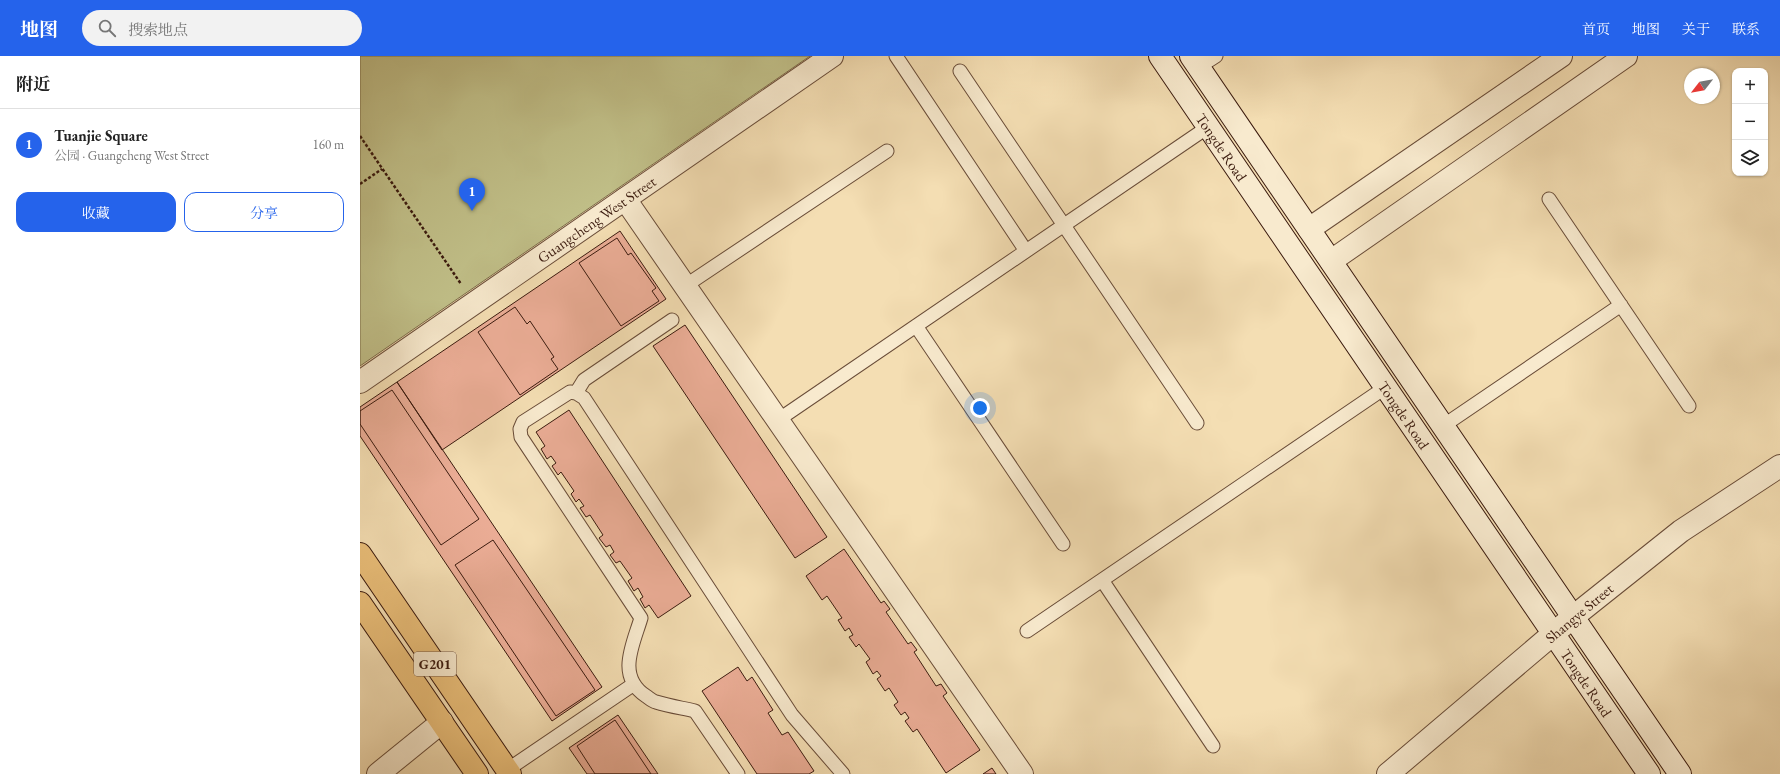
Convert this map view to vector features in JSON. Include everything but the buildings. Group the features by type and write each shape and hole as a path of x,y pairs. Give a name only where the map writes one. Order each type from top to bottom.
{"highway":[{"name":"G201","path":"360,554 509,772"},
{"name":"G201","path":"360,602 477,774"}],"street":[{"name":"Guangcheng West Street","path":"360,382 832,56"},
{"name":"Tongde Road","path":"1160,56 1649,774"},
{"path":"1309,229 1561,56"},
{"path":"1331,261 1626,56"},
{"name":"Tongde Road","path":"1202,60 1309,229 1680,774"},
{"path":"625,199 1022,774"},
{"name":"Shangye Street","path":"1388,774 1573,617 1681,531 1780,466"},
{"path":"378,774 442,722"}],"lane":[{"path":"896,56 1026,251"},
{"path":"960,71 1197,423"},
{"path":"778,420 1208,127"},
{"path":"685,286 887,150"},
{"path":"1549,200 1689,406"},
{"path":"1443,426 1621,305"},
{"path":"576,393 584,380 672,320"},
{"path":"916,326 1063,544"},
{"path":"1027,631 1386,387"},
{"path":"738,774 695,711 655,702 637,690 628,668 629,657 641,618 520,433 523,422 570,392 576,393 584,398 792,715 843,774"},
{"path":"1102,580 1213,746"},
{"path":"509,772 634,684"}],"path":[{"path":"360,136 474,303"},
{"path":"360,184 382,169"}],"shaded area":[{"path":"360,56 810,56 360,366"}],"place":[{"name":"Tuanjie Square","path":"472,211"}]}
